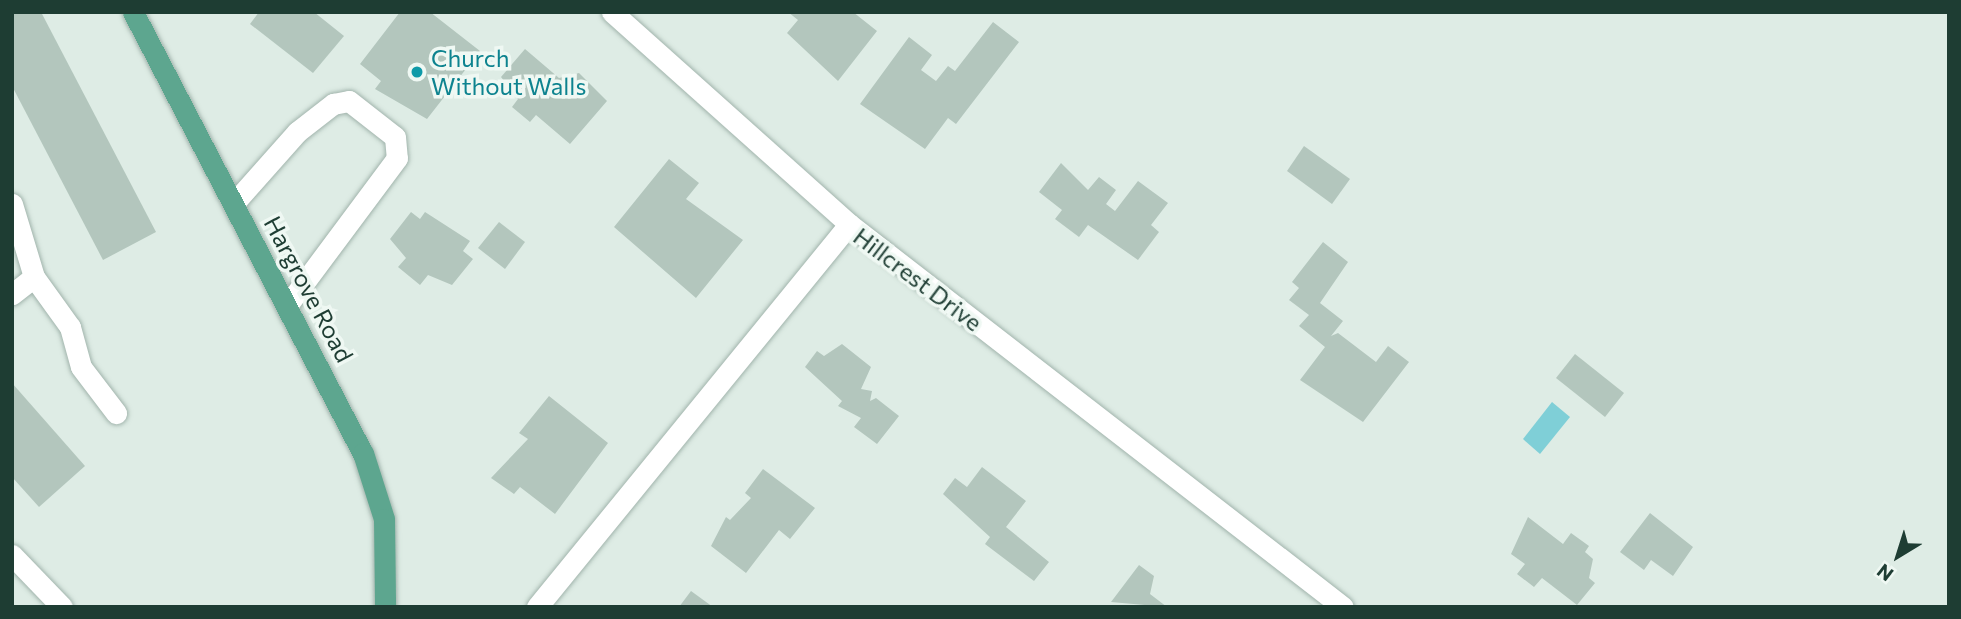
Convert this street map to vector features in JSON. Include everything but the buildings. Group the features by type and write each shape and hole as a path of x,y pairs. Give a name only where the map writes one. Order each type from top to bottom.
{"main road":[{"name":"Hargrove Road","path":"133,12 288,304 368,466 384,519 385,607"}],"street":[{"path":"612,12 849,224"},
{"path":"234,203 297,132 332,104 349,101 396,137 397,158 288,304"},
{"path":"12,204 34,277 70,327 81,367 116,413"},
{"name":"Hillcrest Drive","path":"537,607 849,224 1343,607"},
{"path":"12,294 34,277"},
{"path":"12,555 62,607"}],"water":[{"path":"1552,402 1570,417 1540,454 1523,439"}],"place":[{"name":"Church Without Walls","path":"417,72"}]}
